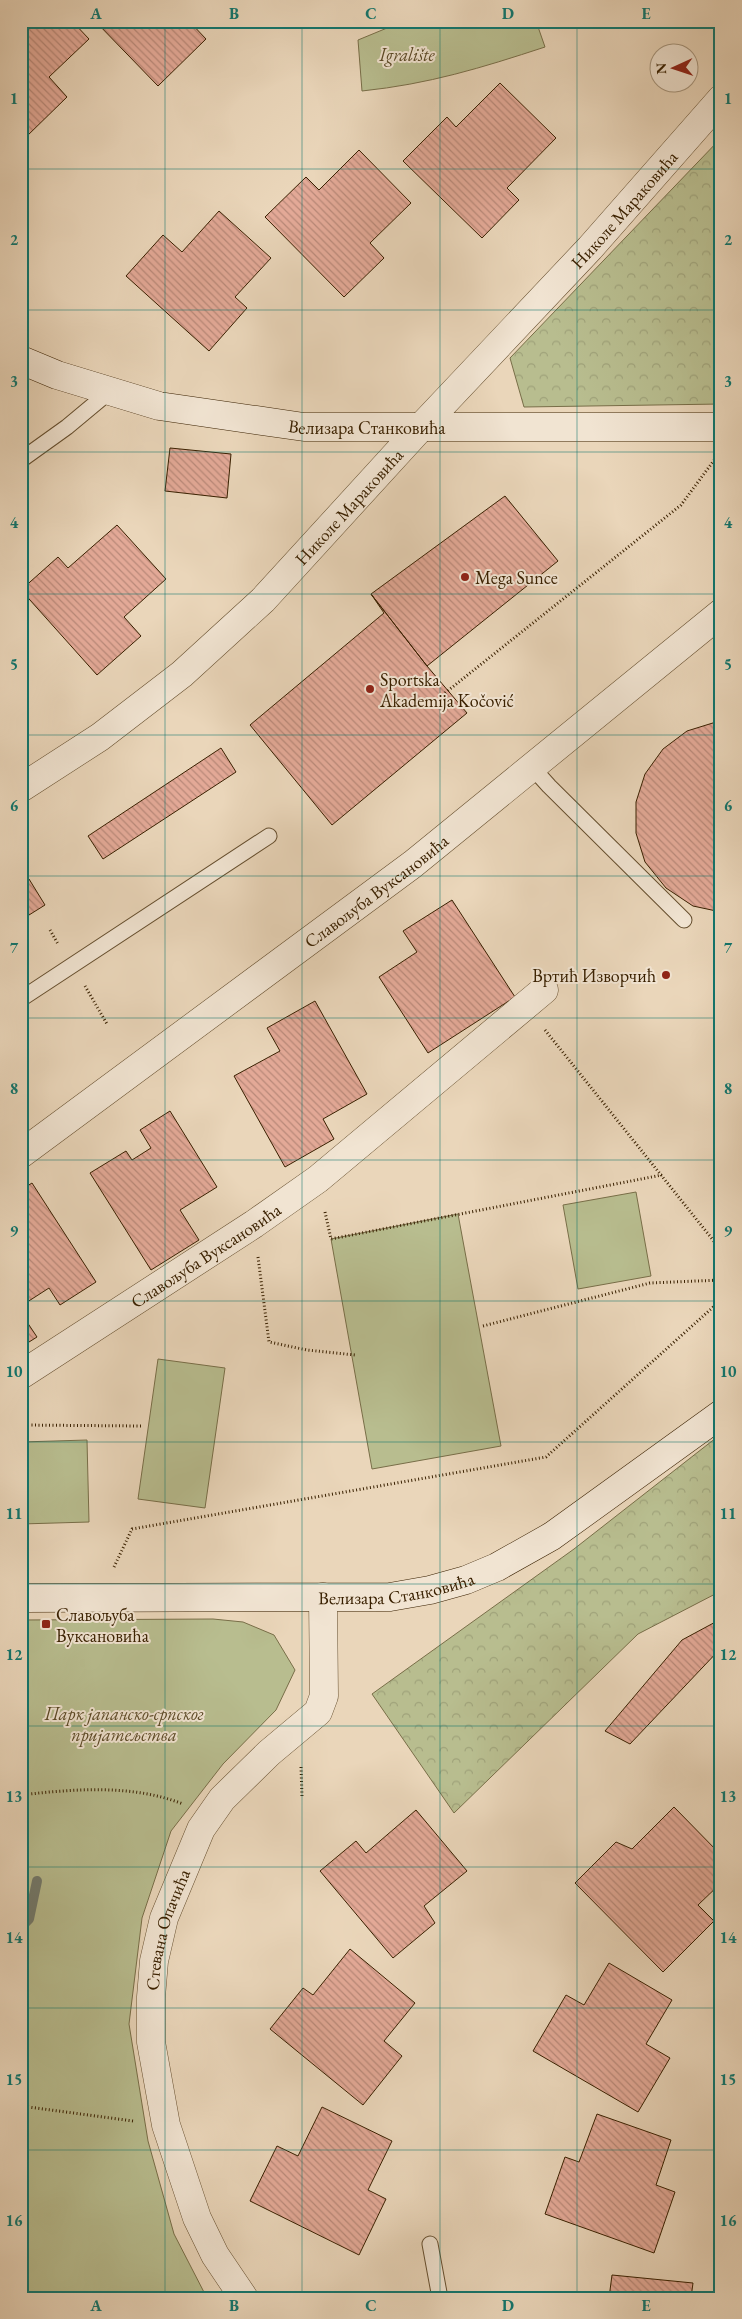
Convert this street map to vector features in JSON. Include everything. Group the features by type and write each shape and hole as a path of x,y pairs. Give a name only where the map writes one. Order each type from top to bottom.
{"street":[{"name":"Николе Мараковића","path":"21,788 100,737 182,674 263,600 422,426 590,248 721,99"},
{"name":"Велизара Станковића","path":"21,360 109,392 159,406 304,427 721,427"},
{"name":"Славољуба Вуксановића","path":"21,1154 413,864 721,613"},
{"name":"Славољуба Вуксановића","path":"21,1375 254,1224 318,1179 535,998"},
{"name":"Велизара Станковића","path":"21,1598 390,1597 430,1590 466,1580 496,1567 552,1536 721,1414"},
{"name":"Стевана Опачића","path":"244,2298 215,2255 197,2218 166,2125 151,2042 151,1997 154,1961 164,1918 201,1829 222,1799 268,1753 318,1712 324,1696 323,1597"}],"lane":[{"path":"21,460 67,428 109,392"},
{"path":"531,766 684,920"},
{"path":"21,999 269,836"},
{"path":"430,2244 440,2298"}],"path":[{"path":"445,693 681,505 721,451"},
{"path":"84,983 107,1024"},
{"path":"535,998 662,1175 721,1250"},
{"path":"318,1179 331,1239 662,1175"},
{"path":"254,1224 269,1342 307,1350 355,1354"},
{"path":"483,1326 650,1283 721,1280"},
{"path":"100,1597 132,1529 546,1457 721,1300"},
{"path":"21,1425 142,1426"},
{"path":"21,1795 80,1789 141,1794 174,1800 212,1814"},
{"path":"21,2106 166,2125"}],"green space":[{"name":"Igralište","path":"404,21 536,21 545,47 499,62 432,80 362,91 358,40"},
{"path":"721,138 721,404 524,407 510,358"},
{"path":"636,1192 651,1276 578,1289 563,1205"},
{"path":"458,1214 501,1446 372,1469 331,1239"},
{"path":"158,1359 225,1368 205,1508 138,1499"},
{"path":"721,1434 721,1591 638,1634 454,1813 372,1694 574,1549"},
{"path":"87,1440 89,1522 21,1524 21,1442"},
{"name":"Парк јапанско-српског пријатељства","path":"213,1619 243,1622 274,1635 295,1670 276,1710 223,1764 171,1831 142,1918 129,2024 148,2141 174,2234 207,2298 21,2298 21,1620"}],"building":[{"path":"21,21 72,21 89,39 49,77 67,97 25,138 21,134"},
{"path":"95,21 189,21 206,39 158,86"},
{"path":"500,83 556,138 507,188 519,200 482,238 403,161 447,117 456,127"},
{"path":"359,150 411,203 370,243 384,258 344,297 265,217 306,177 319,190"},
{"path":"219,211 271,258 235,297 247,308 209,351 126,276 163,235 182,252"},
{"path":"170,448 231,454 227,498 165,491"},
{"name":"Mega Sunce","path":"505,496 558,561 427,666 371,594"},
{"path":"117,525 166,579 124,617 141,636 97,675 21,590 58,557 68,568"},
{"name":"Sportska Akademija Kočović","path":"371,594 427,666 467,713 332,825 250,725 384,613"},
{"path":"721,722 721,912 693,906 666,888 645,862 636,833 636,802 645,774 663,749 687,731"},
{"path":"221,748 236,772 103,859 88,836"},
{"path":"29,879 45,905 21,920 21,883"},
{"path":"452,900 515,997 428,1053 379,977 417,952 403,931"},
{"path":"315,1001 367,1094 323,1119 334,1139 285,1167 234,1076 280,1051 267,1028"},
{"path":"170,1111 217,1187 180,1210 199,1240 151,1270 90,1173 126,1151 132,1160 151,1148 140,1130"},
{"path":"32,1183 96,1282 60,1305 49,1288 21,1306 21,1190"},
{"path":"21,1313 37,1337 21,1347"},
{"path":"721,1619 721,1648 630,1744 605,1731 682,1640"},
{"path":"674,1807 721,1855 721,1883 698,1905 714,1921 663,1972 575,1883 616,1842 632,1849"},
{"path":"416,1810 467,1871 424,1906 435,1923 393,1958 320,1871 356,1841 366,1853"},
{"path":"350,1949 415,2003 384,2041 402,2056 363,2105 270,2029 303,1988 313,1995"},
{"path":"609,1963 672,2000 646,2044 670,2058 638,2112 533,2051 566,1995 584,2005"},
{"path":"322,2107 392,2141 368,2190 386,2199 359,2255 250,2201 277,2146 298,2156"},
{"path":"597,2114 671,2140 656,2185 675,2192 654,2253 545,2214 565,2157 579,2162"},
{"path":"612,2275 693,2283 691,2298 609,2298"}],"waterway":[{"path":"21,1927 29,1919 37,1881"}],"place":[{"name":"Mega Sunce","path":"465,577"},
{"name":"Sportska Akademija Kočović","path":"370,689"},
{"name":"Вртић Изворчић","path":"666,975"},
{"name":"Славољуба Вуксановића","path":"46,1624"}]}
